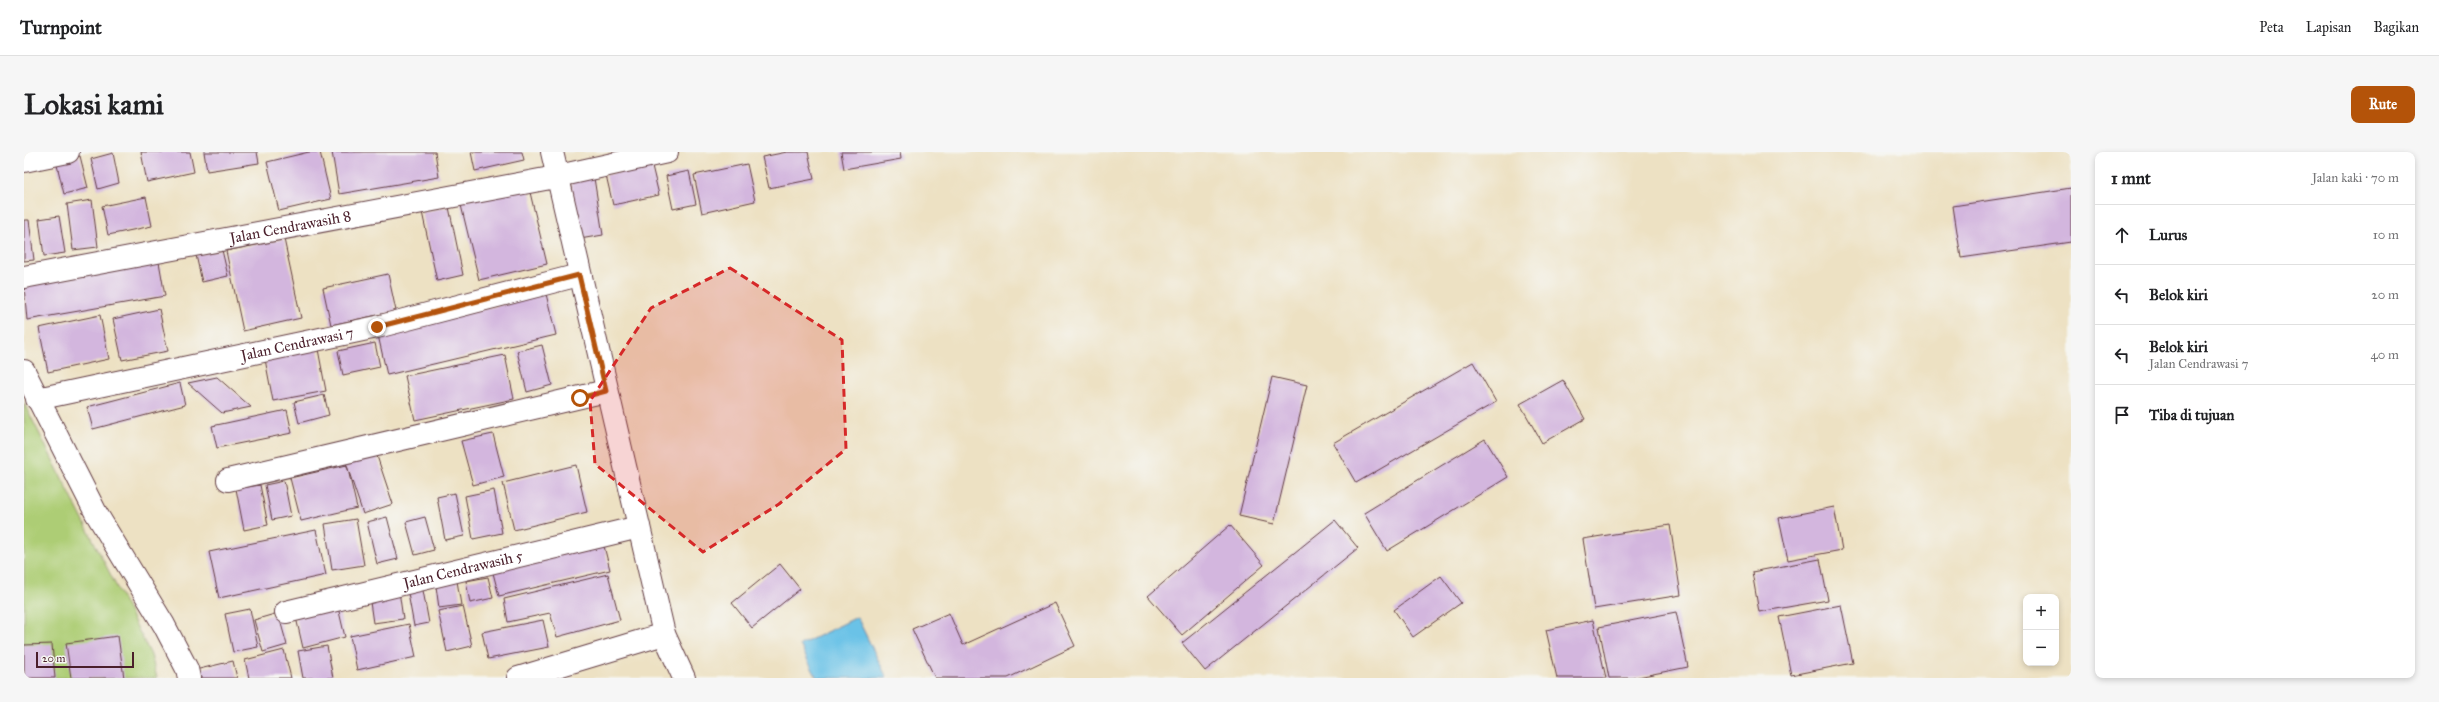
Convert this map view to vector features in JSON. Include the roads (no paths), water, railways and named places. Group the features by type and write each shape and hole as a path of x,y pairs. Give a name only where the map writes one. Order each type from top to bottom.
{"street":[{"path":"24,161 68,152"},
{"path":"552,152 579,275 664,634 684,678"},
{"name":"Jalan Cendrawasih 8","path":"24,278 557,176 667,152"},
{"name":"Jalan Cendrawasi 7","path":"37,399 377,327 579,275"},
{"path":"24,371 96,513 164,625 187,669 189,678"},
{"path":"228,480 606,391"},
{"name":"Jalan Cendrawasih 5","path":"286,612 639,527"},
{"path":"528,676 664,634"}],"water":[{"path":"857,617 887,678 817,678 800,645"}]}
